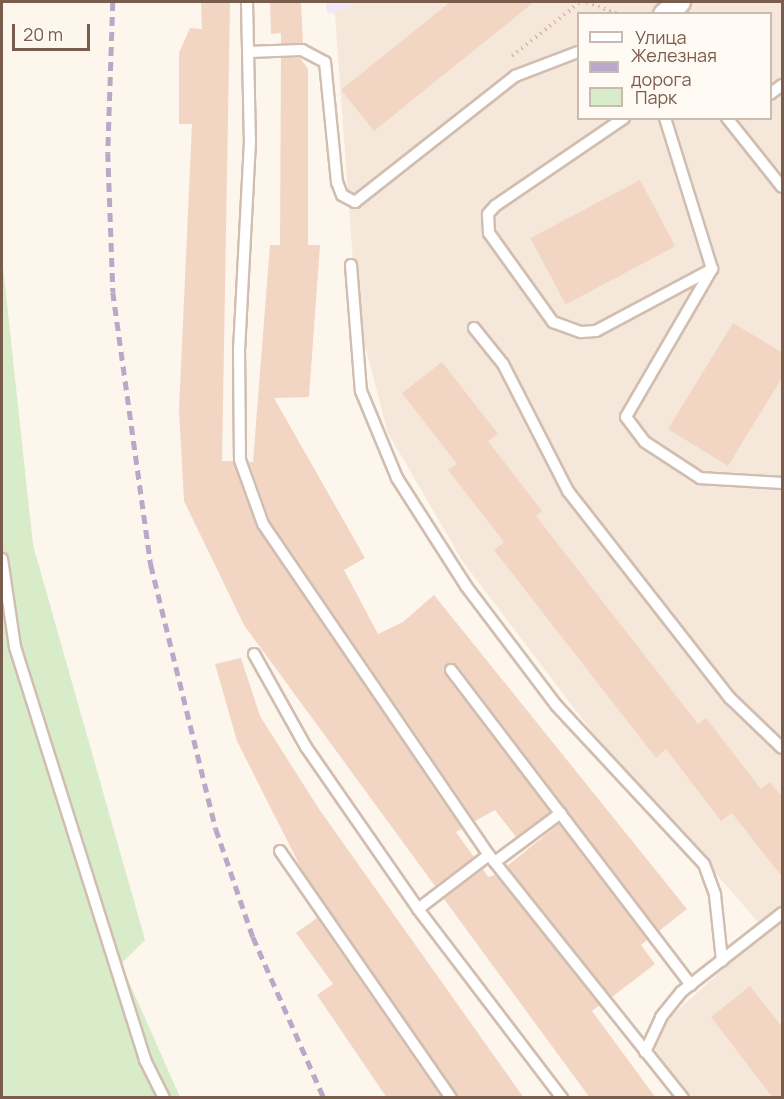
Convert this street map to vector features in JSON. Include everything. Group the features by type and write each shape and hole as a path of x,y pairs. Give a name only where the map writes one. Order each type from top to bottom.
{"street":[{"path":"666,12 679,2"}],"lane":[{"path":"248,2 240,460 263,524 492,858 683,1098"},
{"path":"248,52 302,50 325,62 337,182 342,195 355,202 515,76 577,53"},
{"path":"621,120 495,206 488,214 489,233 553,322 574,331 596,331 712,269"},
{"path":"666,120 712,269 626,417 645,442 699,478 783,483"},
{"path":"729,120 783,187"},
{"path":"351,265 361,391 397,478 466,586 556,705 704,864 715,895 722,961"},
{"path":"474,328 503,364 568,490 730,698 783,747"},
{"path":"2,559 15,647 145,1060 164,1098"},
{"path":"254,654 306,747 418,909 562,1098"},
{"path":"451,670 691,985"},
{"path":"418,909 561,813"},
{"path":"280,851 451,1098"},
{"path":"645,1052 668,1006 691,985 783,913"}],"path":[{"path":"587,2 613,12"}],"shaded area":[{"path":"326,2 357,2 334,14 327,13"},
{"path":"334,2 782,2 782,1097 690,1097 658,1058 654,1044 661,1025 766,931 593,733 463,562 388,433 357,316"}],"green space":[{"path":"2,257 33,545 145,940 121,964 180,1097 2,1097"}],"building":[{"path":"201,2 230,2 222,461 233,461 257,528 462,829 456,832 474,857 435,886 244,625 184,501 179,410 192,124 179,124 179,53 190,28 202,29"},
{"path":"270,2 301,2 303,43 281,43 281,33 271,34"},
{"path":"450,2 534,2 374,131 341,90"},
{"path":"281,58 300,58 308,69 308,245 320,245 309,397 274,398 365,558 344,570 378,634 403,622 434,595 687,909 659,931 457,665 449,663 445,675 550,812 516,837 495,810 475,821 270,521 249,462 253,462 270,245 280,245"},
{"path":"640,180 675,246 566,304 531,238"},
{"path":"733,323 783,353 783,376 728,466 668,429"},
{"path":"442,362 498,434 488,441 542,511 536,516 698,724 706,718 761,789 770,782 783,798 783,878 732,813 721,821 666,749 656,758 494,550 504,542 448,470 457,464 402,393"},
{"path":"241,658 260,716 319,809 524,1098 458,1098 302,870 237,741 215,664"},
{"path":"559,824 647,940 641,945 655,964 612,997 507,866"},
{"path":"483,869 488,877 495,875 600,1005 592,1011 656,1098 590,1098 444,899"},
{"path":"317,918 442,1098 387,1098 317,995 333,984 296,933"},
{"path":"750,986 783,1028 783,1098 773,1098 711,1017"}],"railway":[{"path":"113,2 108,153 113,292 151,565 216,829 253,937 324,1098"}]}
